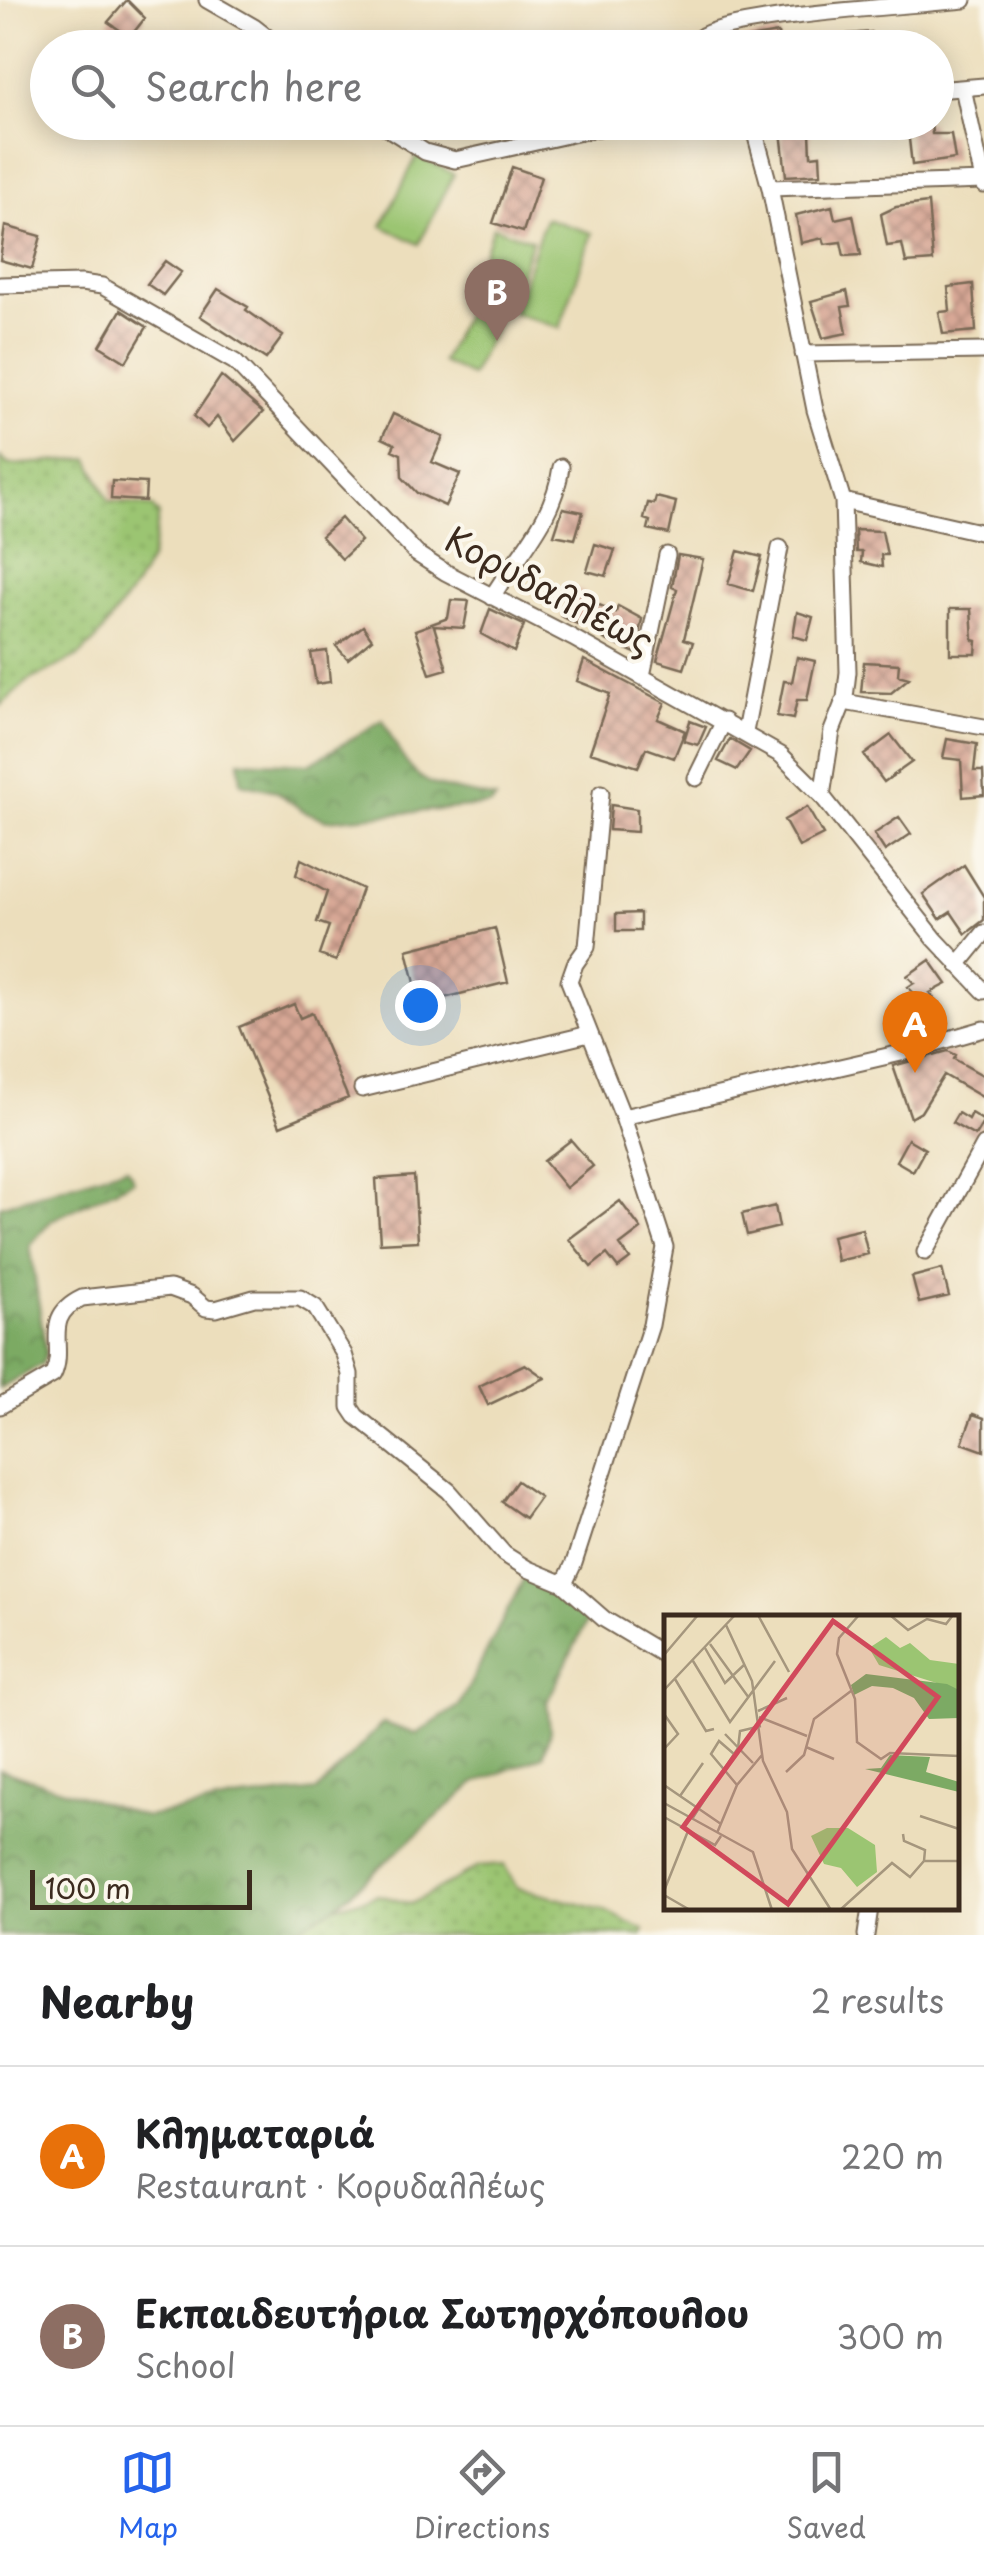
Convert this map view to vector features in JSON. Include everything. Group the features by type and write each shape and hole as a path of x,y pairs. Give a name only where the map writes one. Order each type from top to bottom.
{"street":[{"path":"207,0 257,30"},
{"path":"709,30 775,19 964,0"},
{"path":"954,89 984,86"},
{"path":"770,188 984,182 963,88"},
{"path":"406,140 455,160 545,140"},
{"path":"757,140 815,410 842,501 848,672 844,702 832,731 822,796"},
{"name":"Κορυδαλλέως","path":"0,284 97,285 223,354 247,373 408,546 492,598 745,732 792,764 958,966 984,991"},
{"path":"803,354 984,351"},
{"path":"492,598 544,524 561,468"},
{"path":"842,501 984,533"},
{"path":"745,732 780,548"},
{"path":"642,676 667,555"},
{"path":"844,702 984,727"},
{"path":"696,778 724,721"},
{"path":"564,1584 578,1552 651,1324 664,1247 623,1116 569,981 575,964 588,947 601,793"},
{"path":"958,966 984,933"},
{"path":"623,1116 901,1053 984,1028"},
{"path":"362,1089 588,1034"},
{"path":"925,1252 984,1145"},
{"path":"0,1406 53,1375 57,1366 58,1321 69,1306 82,1298 170,1288 192,1296 206,1308 216,1309 254,1298 300,1298 315,1307 344,1354 350,1374 350,1407 356,1416 449,1490 504,1554 564,1584 604,1619 664,1655"},
{"path":"866,1935 870,1910"}],"green space":[{"path":"417,156 454,174 419,244 382,226"},
{"path":"545,218 592,233 560,328 513,313"},
{"path":"493,227 532,240 508,309 469,296"},
{"path":"469,306 498,320 471,376 442,362"},
{"path":"0,457 9,465 89,459 109,501 152,507 159,515 151,558 97,639 79,656 28,681 0,706"},
{"path":"383,720 404,760 425,780 496,799 491,805 327,820 303,811 276,791 241,783 239,761 309,764"},
{"path":"127,1167 134,1180 52,1220 30,1245 46,1353 42,1364 0,1389 0,1206"},
{"path":"526,1574 566,1594 590,1615 547,1702 550,1731 543,1756 475,1783 335,1907 283,1935 0,1935 0,1769 146,1817 233,1800 317,1791 383,1723 416,1734 459,1706"},
{"path":"504,1865 517,1888 603,1910 644,1930 642,1935 283,1935 335,1907 378,1895 411,1904 478,1867"}],"building":[{"path":"127,0 145,18 136,30 120,30 108,22"},
{"path":"782,140 810,140 811,156 820,155 821,174 786,176"},
{"path":"909,140 952,140 955,159 912,165"},
{"path":"512,167 541,177 523,232 493,223"},
{"path":"928,203 933,261 906,263 902,244 887,246 881,214 896,207"},
{"path":"832,206 835,219 853,215 861,255 844,256 841,242 825,244 823,238 801,243 796,215"},
{"path":"5,226 41,236 32,269 0,260"},
{"path":"165,261 181,272 163,295 147,284"},
{"path":"973,284 976,331 943,334 939,312 950,311 948,287"},
{"path":"218,289 283,336 266,359 200,316"},
{"path":"847,291 850,306 842,307 847,333 823,338 811,301"},
{"path":"121,310 147,327 126,362 100,346"},
{"path":"221,376 263,412 235,441 217,417 207,428 194,416"},
{"path":"393,414 443,437 432,462 460,474 445,506 417,493 402,477 401,454 392,450 395,444 382,438"},
{"path":"112,481 146,483 145,501 111,499"},
{"path":"656,497 676,502 669,534 648,529 650,521 644,519 648,503 654,504"},
{"path":"563,508 583,512 575,539 554,535"},
{"path":"341,518 361,541 342,559 321,536"},
{"path":"855,530 882,531 887,555 881,555 882,567 861,562 862,552 856,552"},
{"path":"595,544 615,550 606,576 587,571"},
{"path":"738,551 762,557 753,591 728,584"},
{"path":"678,555 703,559 684,639 693,642 684,669 657,661 677,589 672,587"},
{"path":"571,587 585,593 582,598 616,612 618,606 642,619 635,653 604,639 608,629 581,618 577,624 561,616"},
{"path":"451,600 469,601 464,628 434,626 447,669 430,674 415,630 448,618"},
{"path":"490,609 524,625 514,652 481,634"},
{"path":"950,609 971,609 976,654 950,654"},
{"path":"797,612 813,617 807,640 793,636"},
{"path":"363,626 372,639 348,659 336,646"},
{"path":"327,651 330,682 316,684 311,653"},
{"path":"797,657 815,661 807,700 797,700 793,719 777,716 784,681 792,682"},
{"path":"584,660 665,703 658,719 685,731 674,758 646,748 638,767 590,752 610,694 577,681"},
{"path":"864,662 899,664 898,675 909,678 891,693 861,692"},
{"path":"690,721 706,727 698,745 684,741"},
{"path":"891,735 912,762 884,782 864,755"},
{"path":"730,739 750,751 737,770 718,761"},
{"path":"947,739 977,744 974,771 983,771 984,795 963,797 961,760 943,758"},
{"path":"611,805 637,809 637,832 609,830"},
{"path":"807,807 823,835 799,847 784,820"},
{"path":"899,817 911,834 885,851 874,834"},
{"path":"301,859 362,889 336,961 319,955 329,926 317,922 327,892 296,875"},
{"path":"964,865 984,897 984,920 966,934 951,912 940,919 923,894"},
{"path":"640,913 640,931 616,931 616,914"},
{"path":"495,928 508,982 420,1004 407,950"},
{"path":"930,960 947,984 930,993 940,1007 913,1021 904,1008 917,997 908,987 914,983 907,976"},
{"path":"294,1004 300,1018 312,1013 348,1098 280,1126 239,1027"},
{"path":"948,1051 956,1055 954,1059 984,1076 984,1098 944,1075 921,1112 911,1118 893,1066"},
{"path":"958,1113 968,1119 971,1113 984,1121 975,1136 952,1123"},
{"path":"908,1139 925,1149 913,1171 896,1161"},
{"path":"571,1140 593,1166 566,1188 544,1161"},
{"path":"414,1176 418,1241 380,1243 376,1179"},
{"path":"620,1201 641,1229 620,1245 630,1259 618,1268 607,1254 591,1267 569,1239"},
{"path":"775,1206 779,1227 747,1235 742,1214"},
{"path":"862,1229 868,1254 837,1261 832,1236"},
{"path":"942,1269 949,1296 919,1303 912,1277"},
{"path":"525,1364 545,1378 488,1405 479,1386"},
{"path":"973,1414 984,1418 984,1451 962,1443"},
{"path":"517,1481 540,1497 525,1518 502,1502"}],"place":[{"name":"Εκπαιδευτήρια Σωτηρχόπουλου","path":"497,341"},
{"name":"Κληματαριά","path":"915,1073"}]}
